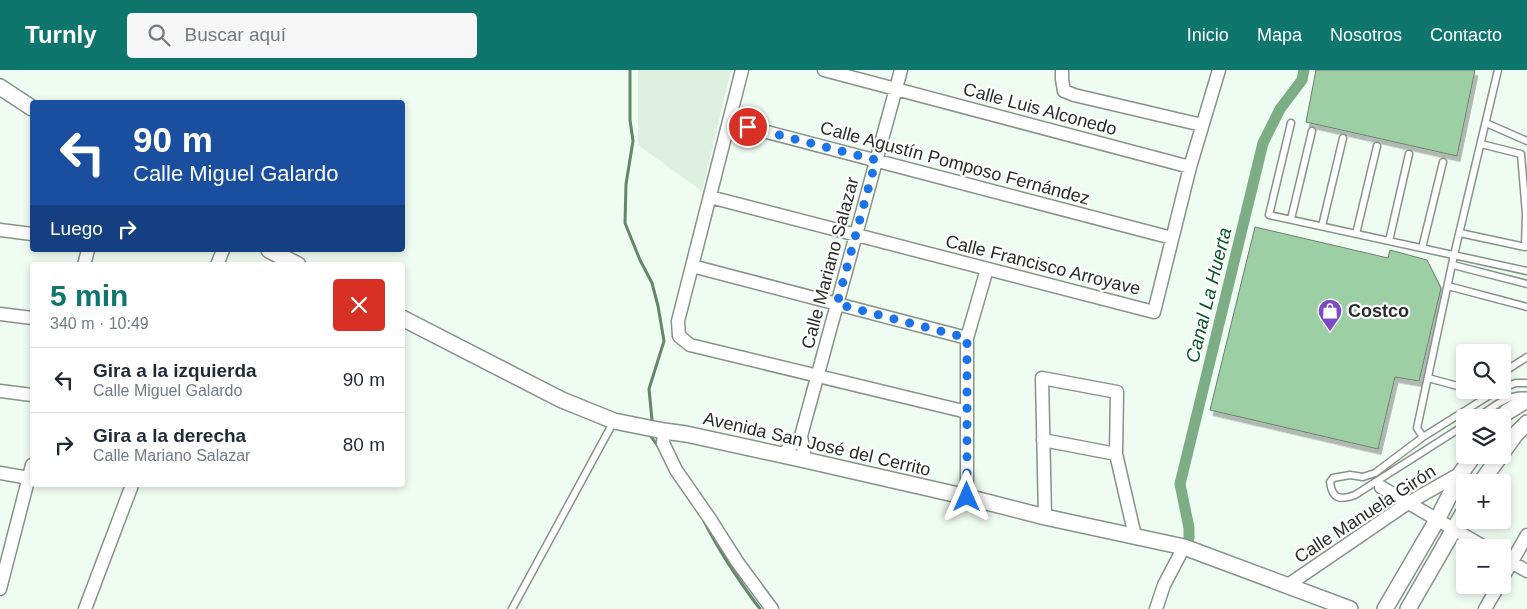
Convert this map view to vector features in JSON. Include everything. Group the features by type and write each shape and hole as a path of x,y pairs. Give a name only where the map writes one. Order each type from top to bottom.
{"street":[{"path":"742,70 678,321 678,336 690,345 966,412"},
{"name":"Calle Luis Alconedo","path":"824,70 1190,167"},
{"name":"Calle Mariano Salazar","path":"805,460 802,436 901,70"},
{"path":"1062,70 1064,90 1074,96 1202,125"},
{"name":"Calle Francisco Arroyave","path":"710,197 1154,312 1190,167 1219,70"},
{"path":"0,87 30,107"},
{"name":"Calle Agustín Pomposo Fernández","path":"729,122 1172,238"},
{"path":"0,230 30,234"},
{"path":"273,252 292,262"},
{"path":"692,266 967,338"},
{"path":"967,497 967,338 987,269"},
{"path":"0,314 30,318"},
{"name":"Avenida San José del Cerrito","path":"405,320 562,400 614,421 782,454 1045,517 1184,547 1350,609"},
{"path":"1045,517 1042,378 1117,392 1116,454 1135,536"},
{"path":"0,391 30,395"},
{"path":"1511,410 1527,400"},
{"path":"1511,441 1527,424"},
{"path":"664,431 663,442 676,470 738,563 772,609"},
{"path":"782,454 802,436"},
{"path":"1043,440 1116,454"},
{"path":"1385,609 1468,464"},
{"path":"0,473 29,478"},
{"name":"Calle Manuela Girón","path":"1288,585 1408,503 1461,473"},
{"path":"0,589 2,573 30,474"},
{"path":"85,609 131,487"},
{"path":"1381,487 1470,539"},
{"path":"1408,609 1456,526"},
{"path":"1511,554 1527,535"},
{"path":"1156,609 1164,585 1184,547"},
{"path":"1511,561 1527,571"},
{"path":"1485,609 1494,594"}],"lane":[{"path":"1423,437 1417,428 1454,255 1498,70"},
{"path":"1291,123 1269,215 1527,271"},
{"path":"1486,123 1527,141"},
{"path":"1290,219 1312,131"},
{"path":"1322,226 1344,138"},
{"path":"1460,233 1525,247 1526,214 1521,154 1481,144"},
{"path":"1356,234 1377,146"},
{"path":"1389,241 1409,154"},
{"path":"1422,248 1443,162"},
{"path":"1453,265 1527,284"},
{"path":"1448,286 1527,307"},
{"path":"1511,367 1527,357"},
{"path":"1428,378 1456,386"},
{"path":"1511,385 1527,383"},
{"path":"1490,409 1506,399 1517,395 1527,396"},
{"path":"1456,431 1355,495 1344,499 1338,498 1333,493 1330,482 1333,478 1350,475 1364,477 1375,473 1423,437 1484,399"},
{"path":"512,609 614,421"}],"shaded area":[{"path":"638,70 731,70 702,191 638,145"}],"building":[{"path":"1316,70 1475,70 1457,156 1306,122"},
{"name":"Costco","path":"1255,227 1388,258 1390,250 1427,260 1441,288 1419,381 1395,377 1378,449 1210,410"}],"waterway":[{"path":"630,70 630,120 633,141 626,184 625,223 640,260 652,283 664,341 649,389 652,420"},
{"name":"Canal La Huerta","path":"1189,538 1189,528 1180,484 1263,143 1280,109 1302,80 1304,70"},
{"path":"650,435 659,448"},
{"path":"704,521 730,566 760,609"}],"place":[{"name":"Costco","path":"1330,332"}],"route":[{"path":"748,127 876,160 837,304 967,338 967,497"}]}
